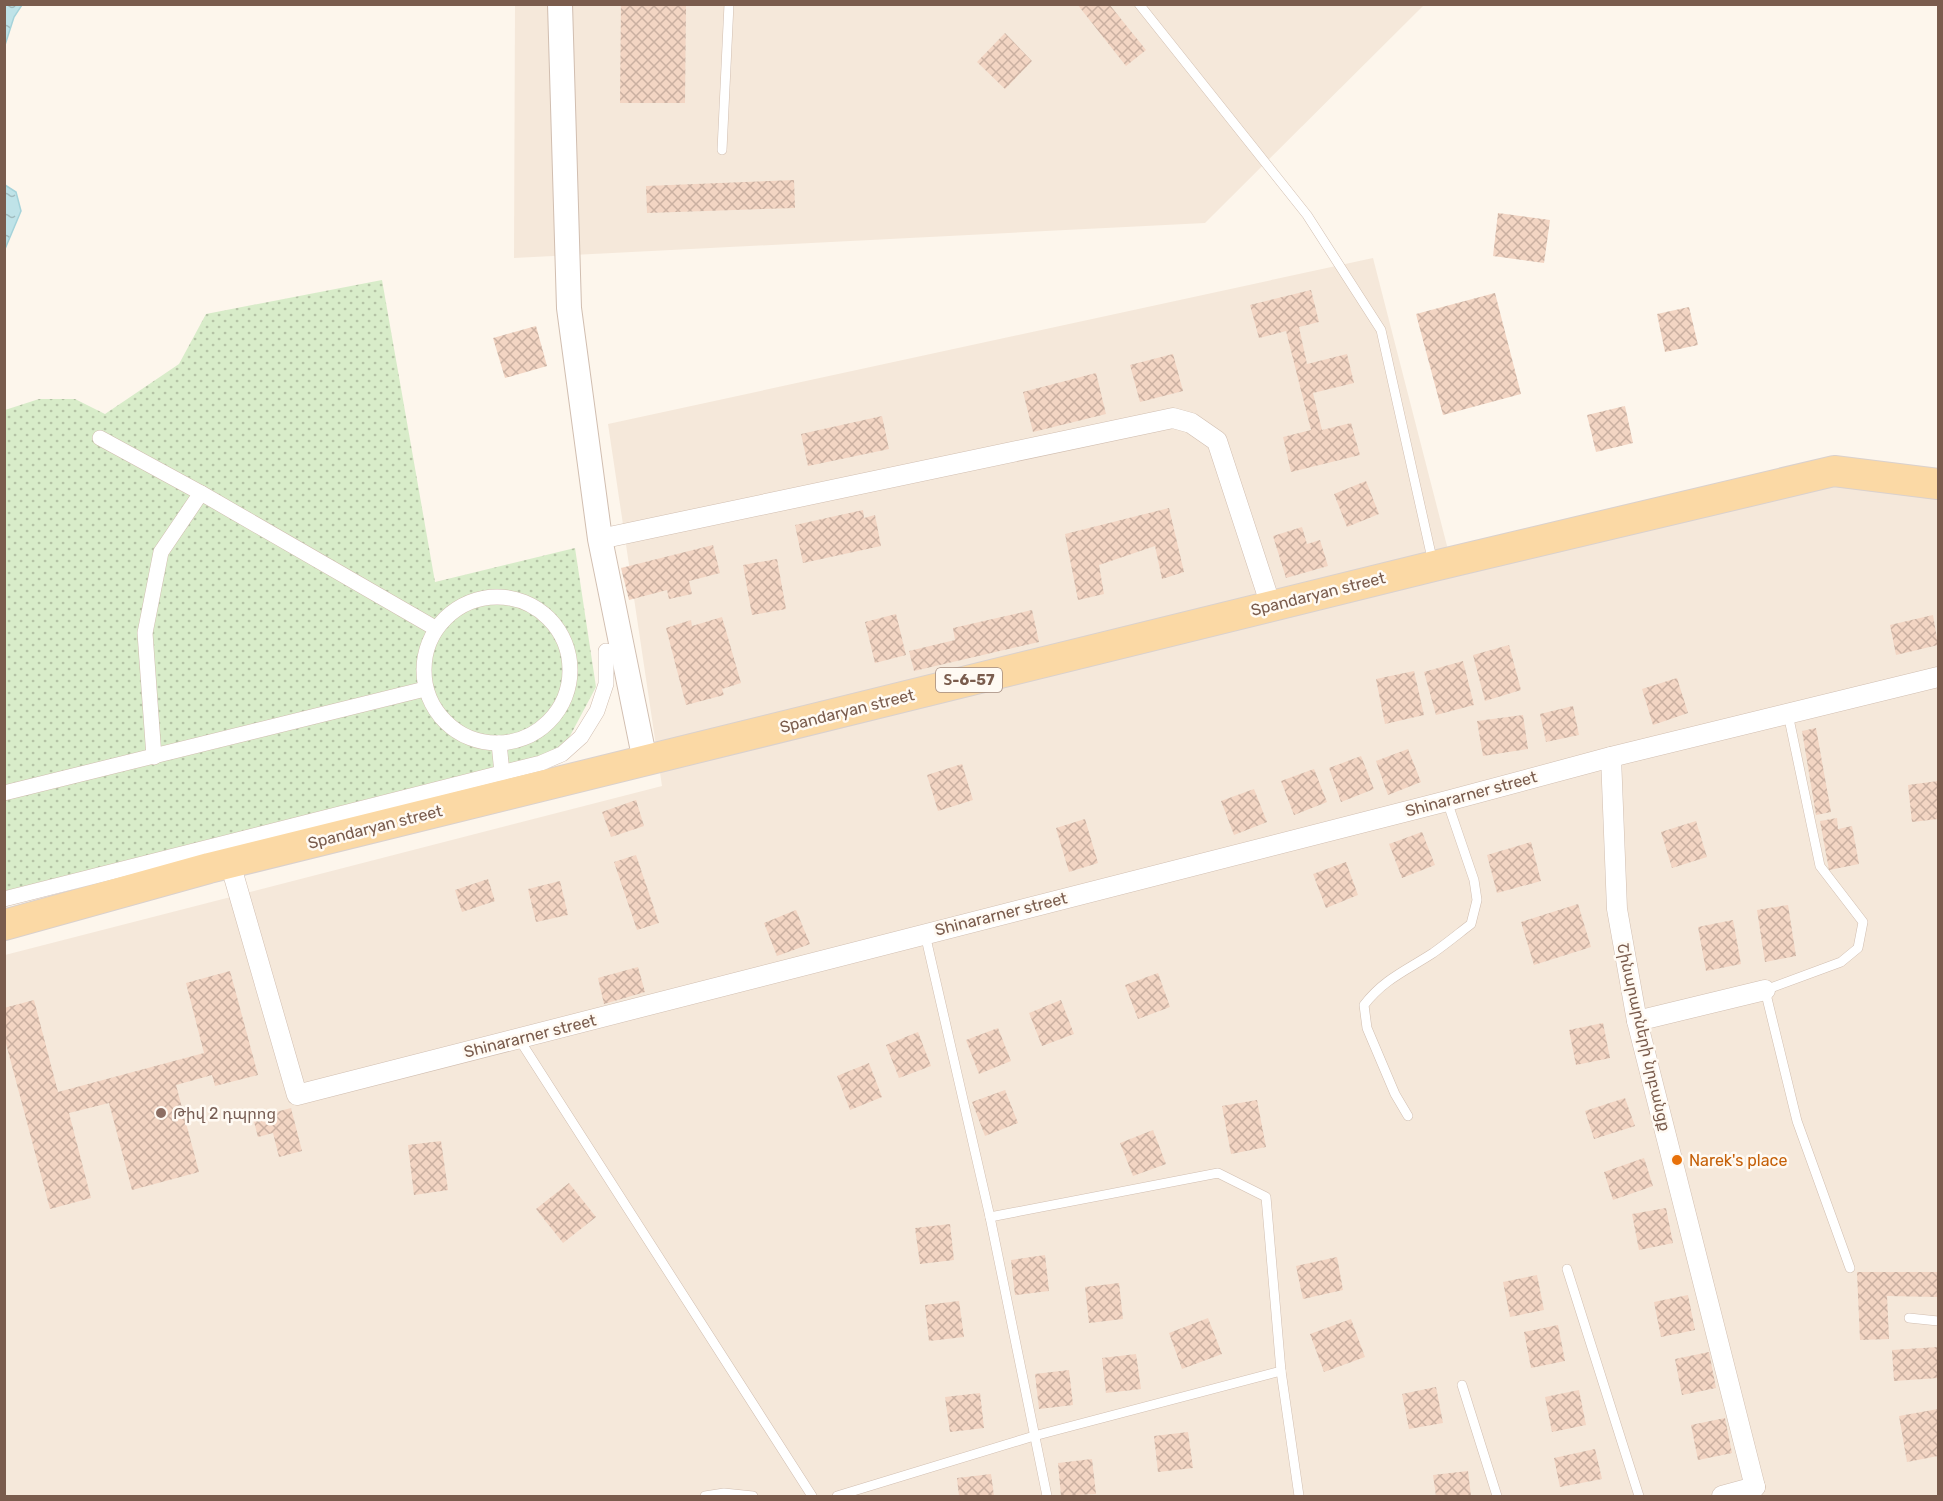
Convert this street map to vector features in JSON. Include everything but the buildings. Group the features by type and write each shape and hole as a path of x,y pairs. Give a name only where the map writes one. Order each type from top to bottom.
{"main road":[{"name":"Spandaryan street","path":"4,925 230,863 1434,566 1833,471 1938,484"}],"street":[{"path":"560,4 569,308 600,539 645,760"},
{"path":"600,539 1173,417 1191,423 1217,441 1271,606"},
{"path":"100,438 201,493 435,628"},
{"path":"154,757 145,633 161,552 201,493"},
{"path":"515,597 554,620 572,660 564,705 533,736 489,745 448,727 425,689 424,657 435,628 470,600 515,597"},
{"path":"4,899 541,763 562,754 581,737 597,711 606,684 606,651"},
{"name":"Shinararner street","path":"230,863 297,1095 1611,757 1938,677"},
{"path":"4,794 425,689"},
{"path":"499,743 502,773"},
{"name":"Շինարարների նրբանցք","path":"1611,757 1617,909 1637,1021 1760,1492"},
{"path":"1637,1021 1765,990"},
{"path":"1722,1497 1760,1492"}],"lane":[{"path":"722,150 729,4"},
{"path":"1139,4 1307,215 1381,330 1434,566"},
{"path":"1788,714 1820,866 1863,922 1858,948 1841,962 1765,990 1797,1121 1850,1268"},
{"path":"1408,1116 1395,1094 1367,1028 1364,1005 1375,990 1392,977 1432,953 1471,924 1477,900 1474,880 1447,801"},
{"path":"925,933 990,1216 1047,1497"},
{"path":"519,1039 812,1497"},
{"path":"990,1216 1218,1173 1266,1197 1281,1371 1299,1497"},
{"path":"1567,1269 1639,1497"},
{"path":"1909,1318 1938,1321"},
{"path":"837,1497 1034,1436 1281,1371"},
{"path":"1462,1384 1497,1497"},
{"path":"705,1497 724,1493 753,1497"}],"shaded area":[{"path":"515,5 1424,5 1205,223 514,258"},
{"path":"1373,258 1455,577 1857,480 1938,495 1938,1496 5,1496 5,955 662,786 608,424"}],"green space":[{"path":"382,280 435,582 575,548 596,687 562,751 5,891 5,410 39,399 75,399 105,414 179,364 206,314"}],"water":[{"path":"5,4 22,5 14,17 5,45"},
{"path":"5,185 16,192 21,211 5,249"}],"place":[{"name":"Թիվ 2 դպրոց","path":"161,1113"},
{"name":"Narek's place","path":"1677,1160"}]}
